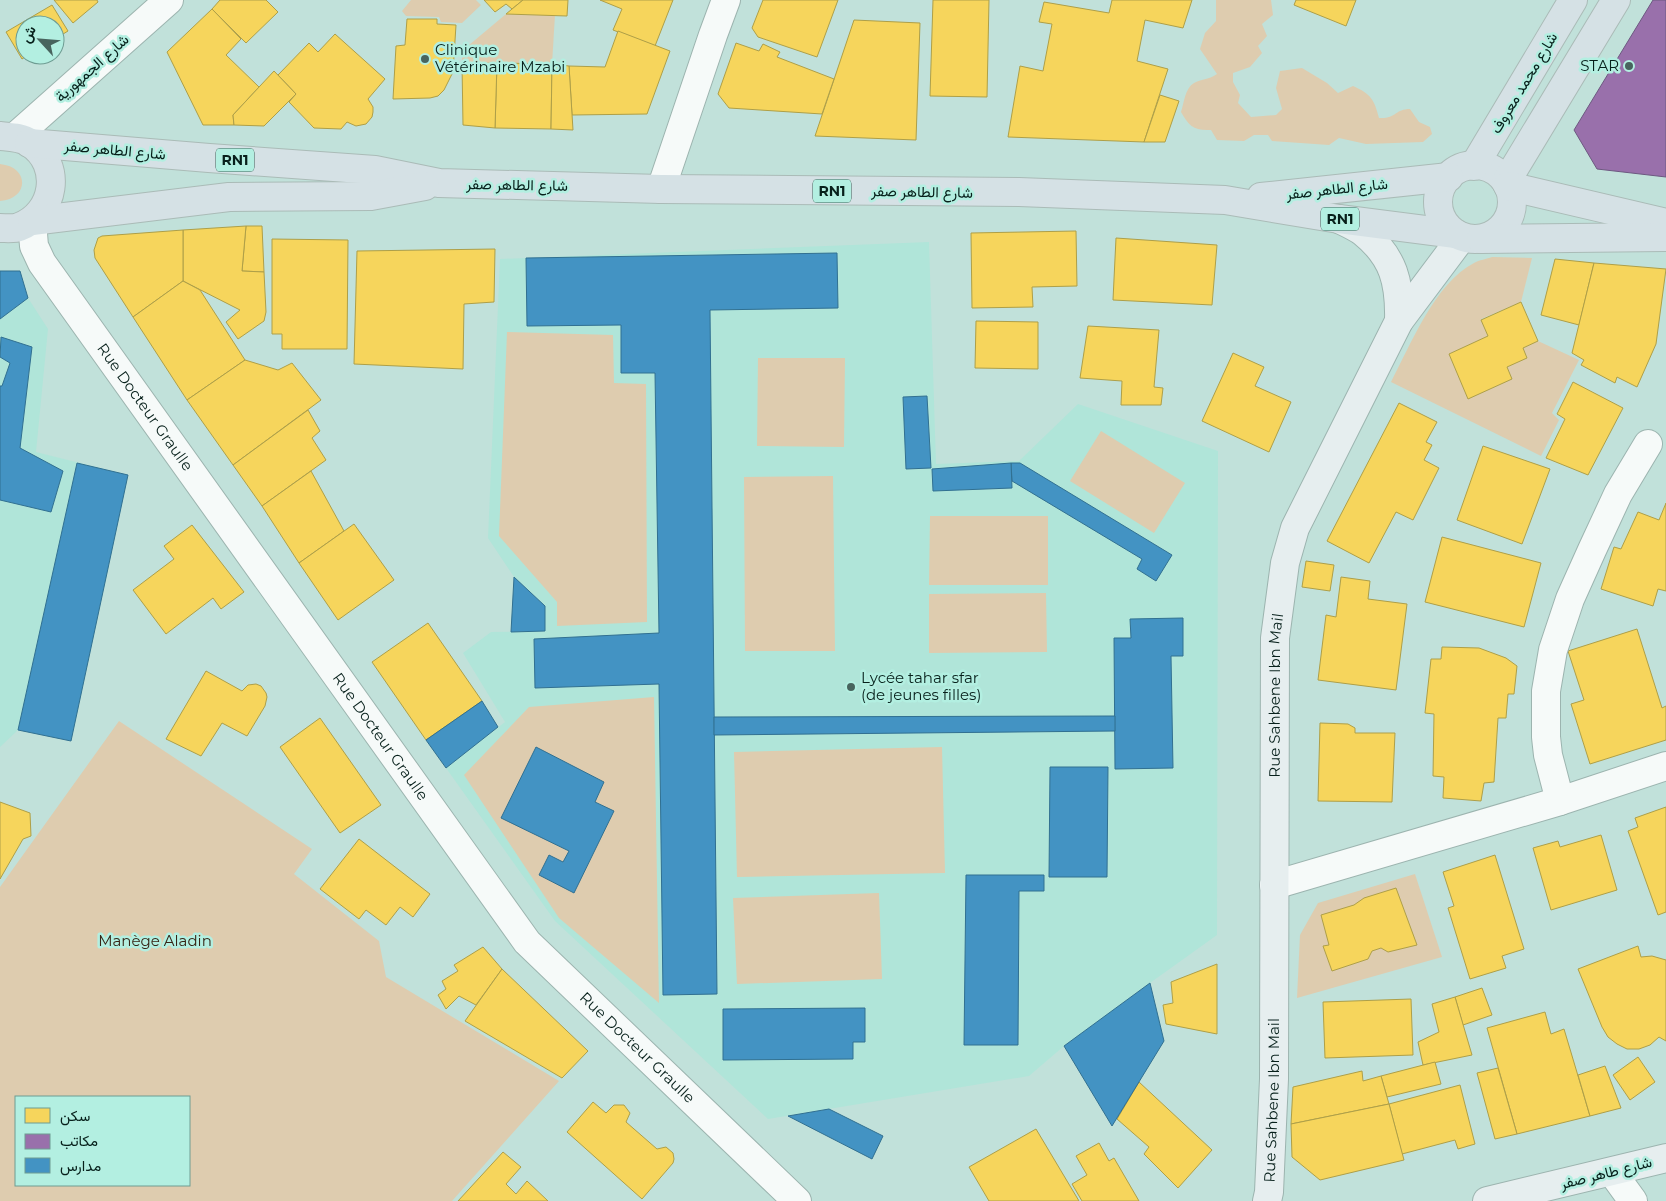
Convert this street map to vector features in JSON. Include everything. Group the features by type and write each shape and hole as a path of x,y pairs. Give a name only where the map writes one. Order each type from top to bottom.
{"main road":[{"name":"شارع محمد معروف","path":"1474,166 1573,0"},
{"path":"1507,184 1616,0"},
{"name":"شارع الطاهر صفر","path":"15,138 209,158 375,170 439,183 661,189 1019,192 1225,200 1339,219 1466,236 1666,237"},
{"path":"15,138 40,152 48,165 52,180 50,195 43,210 32,221"},
{"path":"1449,177 1439,196 1442,218 1448,227 1466,236 1492,235 1501,229 1508,219 1512,196 1507,184 1498,173 1487,168 1474,166"},
{"name":"RN1","path":"1449,177 1456,171 1474,166"},
{"name":"شارع الطاهر صفر","path":"1225,200 1449,177"},
{"name":"شارع الطاهر صفر","path":"32,221 229,197 371,196 439,183"},
{"path":"1507,184 1666,223"},
{"name":"RN1","path":"0,228 17,228 32,221"}],"street":[{"name":"شارع الجمهورية","path":"15,138 169,0"},
{"path":"661,189 712,35 726,0"},
{"path":"1339,219 1362,231 1380,248 1393,270 1400,295 1399,321"},
{"name":"Rue Docteur Graulle","path":"32,221 34,246 42,263 527,942 797,1201"},
{"name":"Rue Sahbene Ibn Mail","path":"1267,1201 1274,1079 1275,638 1285,563 1295,528 1399,321 1466,236"},
{"path":"1560,801 1548,755 1546,737 1546,691 1553,650 1570,599 1592,550 1618,494 1648,444"},
{"path":"1274,885 1560,801 1666,766"},
{"name":"شارع طاهر صفر","path":"1487,1201 1666,1158"},
{"path":"1612,1172 1633,1201"}],"shaded area":[{"name":"Lycée tahar sfar (de jeunes filles)","path":"929,242 936,464 1019,461 1078,404 1218,451 1217,935 1064,1046 1029,1076 768,1119 555,921 446,768 505,722 463,653 491,632 545,631 545,606 514,577 488,538 500,259"},
{"path":"28,298 48,329 36,452 128,475 71,741 18,730 0,747 0,319"}],"green space":[{"path":"411,0 476,0 481,5 462,23 441,22 439,17 406,16 402,11"},
{"path":"1216,0 1271,0 1273,15 1262,24 1267,36 1258,46 1262,53 1250,67 1233,73 1233,82 1240,95 1238,103 1251,117 1276,115 1282,109 1276,88 1280,71 1302,68 1327,83 1338,93 1353,86 1364,92 1371,98 1379,118 1389,117 1405,109 1410,109 1419,122 1430,127 1432,134 1423,142 1366,144 1339,138 1329,145 1272,141 1268,135 1254,135 1244,141 1217,140 1211,130 1200,130 1193,127 1181,112 1191,85 1217,74 1200,49 1205,33 1216,21"},
{"path":"506,14 555,15 552,64 462,64 462,51"},
{"path":"0,164 10,166 17,171 21,176 22,183 21,189 16,195 10,199 0,201"},
{"path":"1492,257 1532,258 1521,302 1481,319 1488,336 1449,354 1469,398 1512,379 1507,367 1527,358 1523,348 1538,341 1579,360 1552,413 1559,420 1541,456 1391,382 1425,316 1447,285 1460,272 1474,263"},
{"path":"507,332 613,335 614,383 646,384 647,622 557,626 557,602 499,536"},
{"path":"758,358 845,358 844,447 757,446"},
{"path":"1101,431 1185,483 1154,533 1070,481"},
{"path":"833,476 835,651 745,651 744,477"},
{"path":"930,516 1048,516 1048,585 929,585"},
{"path":"1046,593 1047,652 929,653 929,594"},
{"path":"654,697 659,1003 559,918 464,775 529,707"},
{"name":"Manège Aladin","path":"119,721 312,849 294,874 379,941 386,977 559,1081 452,1201 0,1201 0,887"},
{"path":"942,747 945,873 737,877 734,752"},
{"path":"1415,874 1442,957 1297,998 1300,935 1318,903"},
{"path":"879,893 882,979 737,984 733,898"}],"building: سكن":[{"path":"54,0 97,0 98,2 73,23"},
{"path":"220,0 266,0 278,12 246,43 212,9"},
{"path":"484,0 523,0 512,9 506,4 495,12"},
{"path":"523,0 568,0 567,16 506,14"},
{"path":"600,0 673,0 655,46 613,30 622,9"},
{"path":"763,0 838,0 817,57 758,37 752,28"},
{"path":"933,0 989,0 987,97 930,96"},
{"path":"1112,0 1192,0 1183,28 1145,20 1137,61 1168,69 1144,142 1008,137 1020,66 1043,71 1052,24 1039,22 1044,2 1109,13"},
{"path":"1296,0 1356,0 1346,26 1294,5"},
{"path":"52,5 58,15 35,15"},
{"path":"212,9 241,39 226,55 259,87 233,115 234,125 203,125 167,52"},
{"name":"Clinique Vétérinaire Mzabi","path":"407,19 437,19 437,24 456,25 453,72 444,90 438,96 393,99 396,46 405,45"},
{"path":"854,20 920,23 916,140 815,136"},
{"path":"15,27 15,47 6,32"},
{"path":"618,31 670,51 647,114 572,115 569,66 605,67"},
{"path":"335,34 385,79 368,99 373,107 373,112 372,117 366,124 356,126 347,122 341,129 314,128 289,102 296,94 278,75 309,43 318,52"},
{"path":"736,43 759,51 763,44 780,52 777,57 834,79 822,114 729,108 718,94"},
{"path":"497,63 552,64 551,129 495,128"},
{"path":"497,63 495,128 463,125 462,64"},
{"path":"552,64 569,66 573,130 551,129"},
{"path":"274,71 296,94 264,126 234,125 233,115"},
{"path":"1160,95 1179,101 1165,142 1144,142"},
{"path":"246,226 262,226 264,272 242,271"},
{"path":"246,226 242,271 264,272 266,312 264,321 238,339 226,322 240,310 183,281 183,230"},
{"path":"183,230 183,281 133,317 95,258 94,250 98,238 102,236"},
{"path":"1076,231 1077,286 1032,287 1033,307 972,308 971,233"},
{"path":"1116,238 1217,245 1212,305 1113,300"},
{"path":"272,239 348,240 347,349 282,349 282,334 272,334"},
{"path":"495,249 494,302 464,304 463,369 354,364 357,251"},
{"path":"1555,259 1594,263 1579,325 1541,315"},
{"path":"1594,263 1666,269 1656,344 1637,387 1617,377 1615,383 1581,365 1584,360 1572,353"},
{"path":"183,281 200,290 245,360 187,400 133,317"},
{"path":"1521,302 1538,341 1523,348 1527,358 1507,367 1512,379 1468,399 1449,354 1488,336 1481,320"},
{"path":"976,321 1038,322 1038,369 975,368"},
{"path":"1088,326 1159,330 1154,387 1163,388 1161,405 1121,405 1122,381 1080,378"},
{"path":"1233,353 1264,367 1255,386 1291,402 1269,452 1202,421"},
{"path":"245,360 278,370 292,363 321,400 233,465 187,400"},
{"path":"1573,382 1623,408 1588,475 1546,458 1565,419 1557,414"},
{"path":"1399,403 1437,422 1426,442 1432,445 1424,460 1439,468 1413,520 1396,512 1369,563 1327,541"},
{"path":"308,410 320,431 312,438 326,460 262,506 233,465"},
{"path":"1483,446 1550,469 1522,544 1457,520"},
{"path":"311,471 344,531 299,563 262,506"},
{"path":"1666,503 1666,591 1658,589 1653,606 1601,589 1614,547 1621,549 1638,512 1659,520"},
{"path":"354,524 394,580 338,620 299,563"},
{"path":"192,525 244,592 221,609 213,598 166,634 133,590 174,559 164,546"},
{"path":"1442,537 1541,563 1524,627 1425,602"},
{"path":"1306,561 1334,565 1330,591 1302,587"},
{"path":"1341,577 1370,581 1368,599 1407,604 1396,690 1318,680 1326,615 1336,617"},
{"path":"428,623 482,701 426,740 372,662"},
{"path":"1637,629 1662,708 1666,706 1666,740 1590,764 1571,704 1584,700 1568,651"},
{"path":"1442,647 1479,648 1506,658 1517,666 1514,694 1508,694 1506,718 1498,718 1494,782 1484,783 1481,801 1443,798 1444,777 1433,776 1434,714 1425,713 1431,659 1441,659"},
{"path":"206,671 242,691 248,685 256,684 261,686 267,697 265,706 247,736 222,723 201,756 166,739"},
{"path":"320,718 381,805 340,833 280,747"},
{"path":"1320,723 1348,724 1355,728 1355,733 1395,733 1392,802 1318,801"},
{"path":"0,802 30,813 31,836 23,839 0,879"},
{"path":"1666,807 1666,912 1658,915 1628,831 1638,827 1635,818"},
{"path":"1601,835 1617,890 1551,910 1533,848 1558,841 1560,847"},
{"path":"359,839 430,894 413,917 400,907 386,925 366,910 359,919 320,889"},
{"path":"1495,855 1524,949 1502,956 1506,968 1470,979 1448,908 1454,906 1443,872"},
{"path":"1396,888 1417,945 1388,952 1381,948 1372,951 1368,959 1332,971 1323,946 1329,945 1321,915 1354,905 1364,898"},
{"path":"1638,946 1641,957 1652,956 1666,960 1666,1041 1659,1037 1650,1045 1639,1049 1627,1049 1608,1037 1578,969"},
{"path":"483,947 502,969 476,1005 459,996 446,1009 438,995 446,989 442,981 458,971 454,965"},
{"path":"1217,964 1217,1034 1166,1024 1163,1005 1173,1003 1171,982"},
{"path":"502,969 588,1051 562,1078 465,1021"},
{"path":"1482,988 1492,1015 1463,1025 1455,997"},
{"path":"1455,997 1472,1055 1423,1065 1418,1042 1439,1032 1432,1004"},
{"path":"1411,999 1413,1055 1325,1058 1323,1002"},
{"path":"1545,1012 1551,1034 1564,1029 1590,1116 1517,1134 1487,1028"},
{"path":"1638,1057 1655,1082 1630,1100 1613,1075"},
{"path":"1435,1062 1441,1084 1387,1097 1381,1076"},
{"path":"1605,1066 1621,1108 1590,1116 1578,1075"},
{"path":"1498,1068 1517,1134 1495,1139 1477,1073"},
{"path":"1362,1071 1363,1081 1381,1076 1389,1104 1291,1124 1293,1087"},
{"path":"1139,1082 1212,1150 1178,1188 1144,1154 1149,1147 1117,1119"},
{"path":"1460,1085 1475,1144 1458,1149 1455,1140 1402,1154 1389,1104"},
{"path":"593,1102 606,1113 614,1105 624,1105 630,1113 626,1122 657,1149 666,1147 673,1153 673,1163 642,1199 567,1132"},
{"path":"1389,1104 1404,1160 1320,1180 1292,1157 1291,1124"},
{"path":"1036,1129 1079,1201 989,1201 969,1167"},
{"path":"1099,1143 1109,1161 1114,1158 1139,1201 1082,1201 1072,1184 1087,1175 1076,1156"},
{"path":"503,1152 521,1167 506,1184 516,1194 527,1181 548,1201 458,1201"}],"building: مكاتب":[{"path":"1653,0 1666,0 1666,177 1597,169 1574,130"}],"building: مدارس":[{"path":"837,253 838,308 710,310 717,994 663,995 659,684 535,688 534,639 659,633 655,373 621,373 621,325 527,326 526,258"},
{"path":"0,271 20,271 28,298 0,319"},
{"path":"1,337 32,347 20,448 63,471 51,512 0,500 0,386 2,386 10,363 0,357"},
{"path":"927,396 931,468 906,469 903,397"},
{"path":"77,463 128,475 71,741 18,730"},
{"path":"1011,463 1020,463 1172,555 1156,581 1137,569 1142,559 1012,481"},
{"path":"1011,463 1012,488 933,491 932,469"},
{"path":"514,577 545,606 545,631 511,632"},
{"path":"1183,618 1183,656 1171,656 1173,768 1115,769 1114,638 1131,638 1130,619"},
{"path":"482,701 498,727 446,768 426,740"},
{"path":"1115,716 1115,731 714,735 714,717"},
{"path":"536,747 604,782 595,802 614,811 574,893 539,875 549,855 563,862 569,851 501,818"},
{"path":"1050,767 1108,767 1107,877 1049,877"},
{"path":"966,875 1044,875 1044,891 1019,891 1018,1045 964,1045"},
{"path":"1150,983 1164,1041 1112,1126 1064,1046"},
{"path":"865,1008 865,1042 853,1042 853,1059 723,1060 723,1009"},
{"path":"829,1109 883,1136 872,1159 788,1116"}],"place":[{"name":"Clinique Vétérinaire Mzabi","path":"425,59"},
{"name":"STAR","path":"1629,66"},
{"name":"Lycée tahar sfar (de jeunes filles)","path":"851,687"}]}
